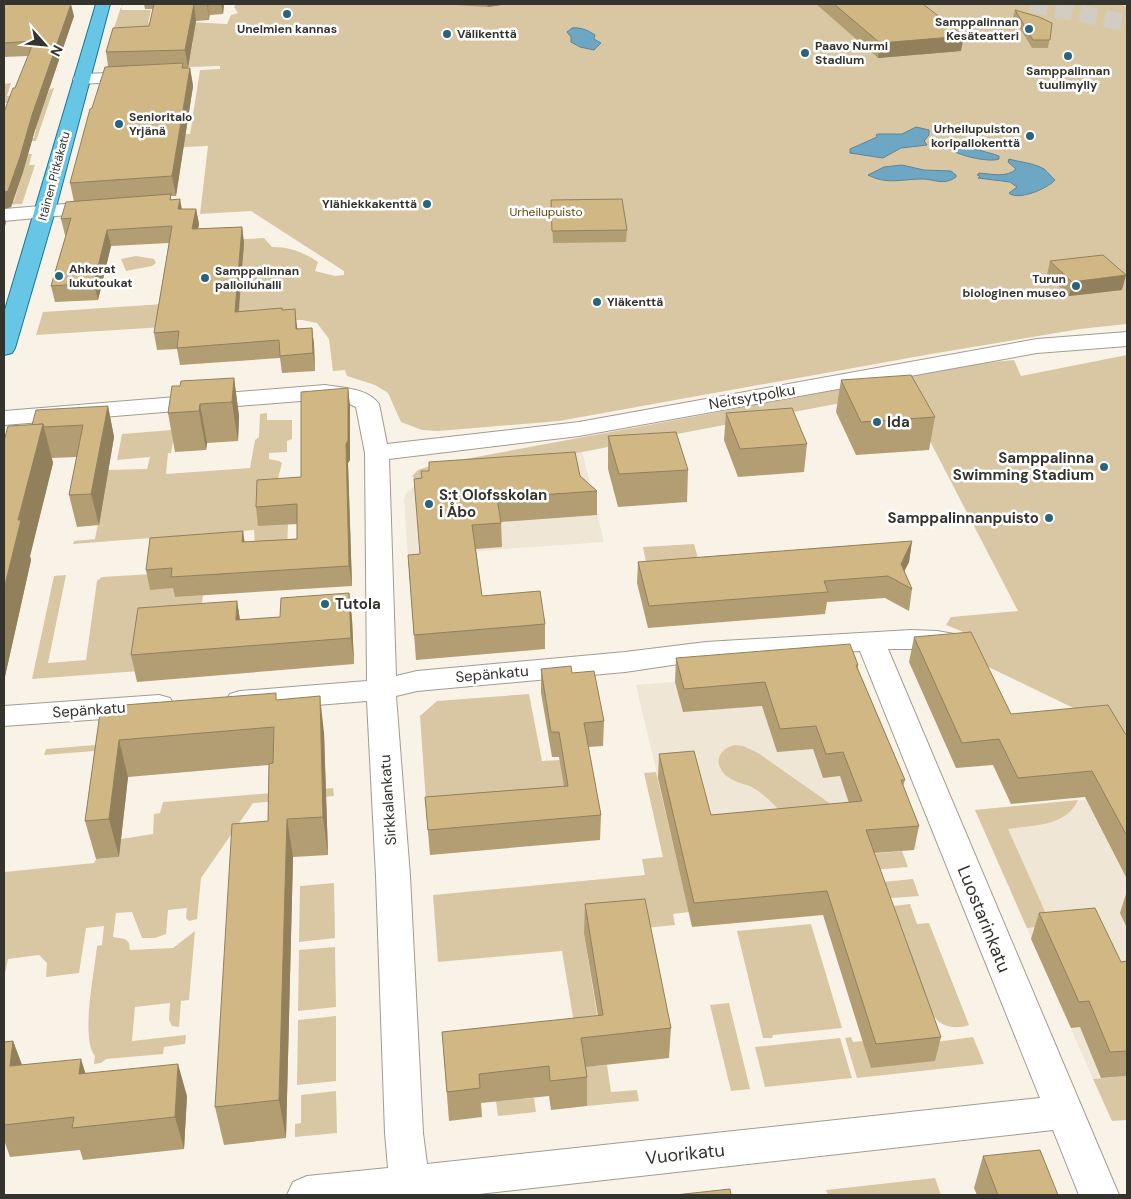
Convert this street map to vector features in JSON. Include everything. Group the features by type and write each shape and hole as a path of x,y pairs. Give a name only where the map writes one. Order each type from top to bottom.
{"main road":[{"name":"Itäinen Pitkäkatu","path":"4,348 45,211 103,4"}],"street":[{"path":"81,79 154,76"},
{"path":"4,214 117,207"},
{"name":"Neitsytpolku","path":"377,453 579,429 1037,346 1127,338"},
{"name":"Sirkkalankatu","path":"4,418 326,392 354,396 367,404 377,453 382,718 393,876 404,1133 410,1190"},
{"name":"Sepänkatu","path":"4,716 340,694 382,689 416,681 624,662 655,657 812,644 914,638 957,643 972,648"},
{"name":"Luostarinkatu","path":"870,641 1099,1195"},
{"name":"Vuorikatu","path":"307,1195 410,1190 1064,1112"}],"shaded area":[{"path":"582,451 604,542 408,556 404,500 411,488 428,481"},
{"path":"846,667 918,849 680,872 636,685"},
{"path":"1127,796 1127,1076 1093,1079 975,810"}],"green space":[{"name":"Urheilupuisto","path":"236,4 1119,4 1127,6 1127,324 1080,329 931,354 559,421 438,431 422,430 401,422 388,393 375,385 347,376 345,370 333,371 329,339 317,323 302,320 275,320 36,335 43,312 239,299 228,240 264,238 272,247 296,251 318,262 315,271 335,276 344,275 344,271 251,211 200,214 208,146 87,151 90,139 190,134 200,70 220,69 220,66 188,67 193,41 114,28 121,7 122,10 151,10 148,23 154,25 189,22 227,24 231,15 238,13 234,7"},
{"path":"11,83 7,96 21,95 20,99 46,98 50,89 54,88 36,141 30,141 31,138 34,138 36,129 6,131 17,103 4,103 4,84"},
{"path":"28,154 32,154 29,165 35,165 22,204 4,205 4,201 14,201"},
{"path":"136,256 154,259 156,263 152,266 126,271 121,259"},
{"name":"Samppalinnanpuisto","path":"1127,355 1127,734 972,659 966,633 946,625 951,617 1018,611 904,391 419,483 412,476 418,470 433,465 960,365 1014,360 1021,376"},
{"path":"267,413 267,420 292,420 292,439 287,441 287,452 269,453 269,459 282,463 277,482 288,524 287,553 255,545 254,530 73,544 74,541 95,539 108,470 147,469 150,457 117,460 122,434 171,430 172,421 177,442 173,442 171,453 168,453 166,474 250,468 255,440 259,437 260,414"},
{"path":"694,544 701,569 648,572 643,547"},
{"path":"152,574 176,588 175,597 203,595 199,630 139,671 32,679 54,576 66,575 48,663 86,660 97,581 102,577"},
{"path":"529,694 542,761 560,760 572,823 426,802 420,716 437,701"},
{"path":"132,742 132,748 44,755 46,749"},
{"path":"735,745 743,746 758,753 845,814 787,818 759,792 750,786 733,780 722,771 719,766 720,756 723,751"},
{"path":"656,772 689,912 673,914 675,925 584,934 602,1045 578,1047 562,951 438,962 433,895 645,875 642,859 663,857 644,773"},
{"path":"333,788 334,796 253,803 201,878 197,919 189,921 186,918 187,908 168,910 166,934 155,938 142,938 132,912 116,913 113,937 125,939 129,943 130,950 173,948 195,931 189,1000 181,1001 179,1027 172,1026 169,1020 170,1003 135,1007 132,1041 186,1035 185,1044 164,1047 163,1054 106,1059 101,1063 94,1064 95,1056 89,1035 90,1003 97,946 102,945 104,926 86,928 79,973 46,977 47,963 39,955 8,959 4,978 4,872 94,863 96,859 119,857 121,839 153,834 154,814 160,813 163,802"},
{"path":"1078,800 1073,809 1057,820 1008,829 1051,925 1027,928 975,810"},
{"path":"902,851 908,867 822,874 816,859"},
{"path":"913,879 919,896 878,899 872,883"},
{"path":"334,883 335,938 299,942 300,886"},
{"path":"910,904 917,924 929,923 969,1025 948,1026 935,1018 932,1013 893,906"},
{"path":"811,924 842,1028 773,1035 772,1038 763,1038 737,931"},
{"path":"335,947 336,1007 298,1011 299,950"},
{"path":"729,1003 750,1089 731,1091 710,1005"},
{"path":"336,1016 336,1081 297,1085 298,1020"},
{"path":"851,1037 853,1042 863,1041 872,1068 928,1043 973,1037 984,1064 857,1078 845,1038"},
{"path":"840,1038 852,1078 765,1087 755,1047"},
{"path":"607,1065 611,1092 637,1090 639,1101 587,1106 581,1067"},
{"path":"1127,1076 1127,1120 1112,1121 1093,1079"},
{"path":"336,1091 337,1133 295,1137 295,1124 301,1123 301,1095"},
{"path":"534,1098 536,1112 498,1116 496,1101"},
{"path":"935,1178 941,1195 828,1195 826,1190"}],"water":[{"path":"572,28 581,28 590,32 595,35 594,39 601,43 594,50 580,47 571,42 571,37 567,32"},
{"path":"916,127 929,130 929,135 924,141 927,145 901,148 883,158 850,153 850,149 877,137 876,135 878,134 902,134"},
{"path":"953,143 999,156 999,159 987,160 964,155 947,147"},
{"path":"1009,159 1040,167 1055,180 1039,190 1019,196 1009,193 1017,187 1010,182 978,178 980,176 977,175 979,173 999,175 1012,172 1016,169 1008,162"},
{"path":"902,165 924,170 951,171 956,177 943,182 922,179 888,181 868,175 884,167"}],"building":[{"path":"4,4 71,4 32,115 8,191 4,192 4,112 34,41 4,43"},
{"path":"154,4 194,4 185,50 106,52 113,28 149,26"},
{"path":"834,4 923,4 964,36 880,43"},
{"path":"1015,10 1052,23 1050,40 1033,40"},
{"path":"183,63 182,68 190,68 172,176 70,183 90,109 92,108 105,67"},
{"path":"171,194 170,200 180,199 178,209 196,209 192,229 242,227 235,312 282,308 282,310 295,309 296,329 312,328 313,353 280,356 279,340 177,348 179,331 154,333 172,226 107,230 94,283 51,286 71,218 61,219 66,202"},
{"path":"622,199 627,230 552,231 551,200"},
{"path":"1103,255 1126,275 1072,282 1050,261"},
{"path":"911,375 935,417 861,422 841,380"},
{"path":"234,378 232,402 200,404 199,411 168,413 172,386 180,386 181,381"},
{"path":"348,388 348,441 346,444 349,566 171,577 172,568 146,570 150,538 243,531 242,542 297,539 297,504 256,507 257,480 301,477 301,392"},
{"path":"108,406 91,494 69,495 83,425 44,427 43,424 32,425 36,410"},
{"path":"792,408 807,444 740,449 726,413"},
{"path":"43,424 18,520 21,520 4,589 4,441 8,426"},
{"path":"676,432 688,470 619,474 608,436"},
{"path":"575,452 580,476 597,491 497,498 501,523 472,525 482,596 540,591 545,624 414,635 408,555 420,554 414,479 422,478 421,471 429,471 429,462"},
{"path":"912,541 901,564 912,589 888,576 824,581 828,592 649,606 638,562"},
{"path":"349,593 351,638 131,655 138,608 237,601 236,620 280,617 281,598"},
{"path":"971,632 1011,714 1108,705 1127,735 1127,836 1092,771 1018,778 999,739 962,743 914,637"},
{"path":"850,644 858,665 856,665 905,780 901,780 919,826 866,830 941,1037 876,1044 827,891 694,903 659,754 694,751 711,815 862,801 843,752 826,754 816,726 780,729 765,682 684,689 676,658"},
{"path":"571,666 572,673 594,671 604,721 584,723 601,815 428,830 425,797 568,786 559,732 551,732 541,669"},
{"path":"276,693 276,700 320,696 323,817 287,819 279,1100 215,1107 232,824 268,821 269,764 273,763 274,727 119,740 109,819 85,821 100,713 123,711 124,705"},
{"path":"645,899 671,1028 581,1038 587,1077 550,1081 549,1066 479,1074 480,1088 447,1092 442,1032 603,1015 585,904"},
{"path":"1095,908 1121,962 1127,961 1127,1051 1110,1052 1089,1001 1079,1002 1039,913"},
{"path":"13,1041 10,1066 81,1059 79,1074 178,1064 175,1117 72,1128 74,1117 4,1125 4,1042"},
{"path":"1040,1150 1058,1195 998,1195 983,1156"},
{"path":"730,1189 731,1195 675,1195"}],"tunnel":[{"path":"1031,4 1127,23"}],"place":[{"name":"Unelmien kannas","path":"287,14"},
{"name":"Samppalinnan Kesäteatteri","path":"1029,29"},
{"name":"Välikenttä","path":"447,34"},
{"name":"Paavo Nurmi Stadium","path":"805,53"},
{"name":"Samppalinnan tuulimylly","path":"1068,56"},
{"name":"Senioritalo Yrjänä","path":"119,124"},
{"name":"Urheilupuiston koripallokenttä","path":"1030,136"},
{"name":"Ylähiekkakenttä","path":"427,204"},
{"name":"Ahkerat lukutoukat","path":"59,276"},
{"name":"Samppalinnan palloiluhalli","path":"205,278"},
{"name":"Turun biologinen museo","path":"1076,286"},
{"name":"Yläkenttä","path":"597,302"},
{"name":"Ida","path":"877,422"},
{"name":"Samppalinna Swimming Stadium","path":"1104,467"},
{"name":"S:t Olofsskolan i Åbo","path":"429,504"},
{"name":"Samppalinnanpuisto","path":"1049,518"},
{"name":"Tutola","path":"325,604"}]}
